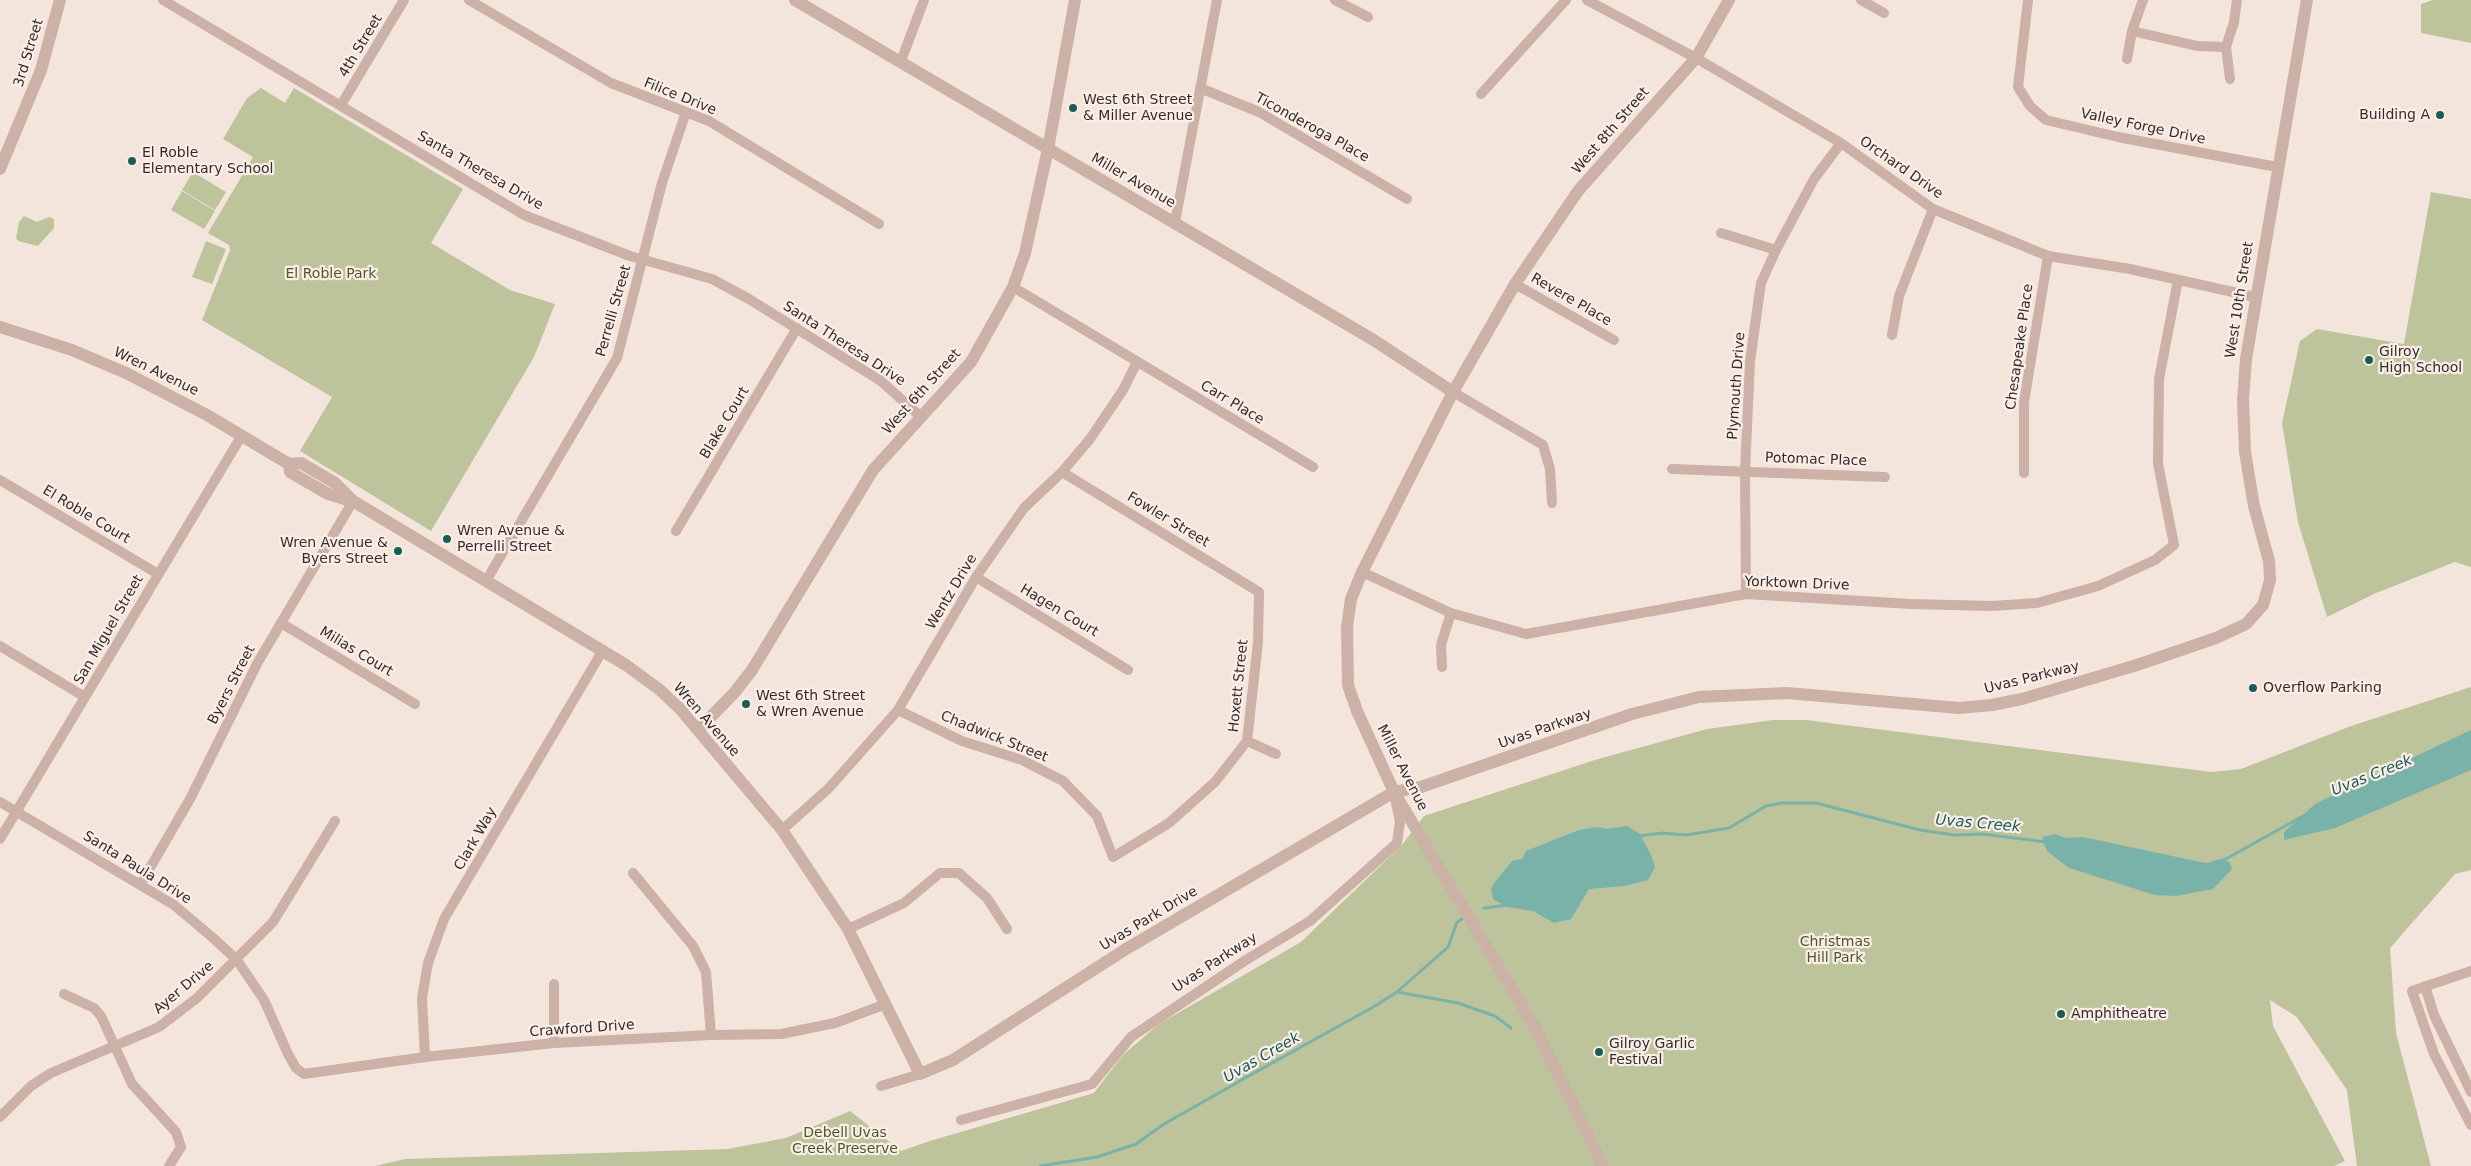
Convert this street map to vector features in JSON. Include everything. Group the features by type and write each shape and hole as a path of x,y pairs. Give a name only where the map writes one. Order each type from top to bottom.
{"street":[{"name":"3rd Street","path":"0,169 18,130 44,62 60,0"},
{"name":"Santa Theresa Drive","path":"163,0 524,215 605,247 712,279 797,328 891,388 921,417"},
{"name":"4th Street","path":"341,106 404,0"},
{"name":"Filice Drive","path":"469,0 611,83 709,121 879,224"},
{"name":"Miller Avenue","path":"795,0 1176,222 1372,339 1453,392"},
{"path":"901,61 924,0"},
{"name":"West 6th Street","path":"698,730 735,692 752,670 873,470 971,362 1013,287 1025,253 1048,149 1075,0"},
{"path":"1176,222 1217,0"},
{"path":"1335,0 1368,18"},
{"path":"1481,94 1566,0"},
{"name":"Orchard Drive","path":"1587,0 1696,58 1841,143 1933,210 2048,256 2130,269 2255,297"},
{"name":"West 8th Street","path":"1515,284 1578,191 1696,58 1730,0"},
{"path":"1861,0 1884,13"},
{"name":"Valley Forge Drive","path":"2028,0 2018,86 2030,106 2046,120 2118,138 2277,167"},
{"path":"2126,59 2132,31 2143,0"},
{"path":"2230,79 2226,47 2234,22 2237,0"},
{"name":"West 10th Street","path":"2263,605 2269,589 2270,571 2250,487 2243,417 2246,359 2277,167 2307,0"},
{"path":"2132,31 2197,46 2226,47"},
{"name":"Ticonderoga Place","path":"1200,88 1259,112 1407,199"},
{"name":"Perrelli Street","path":"486,581 617,358 664,176 686,112"},
{"name":"Plymouth Drive","path":"1746,594 1746,471 1750,361 1761,282 1814,179 1841,143"},
{"path":"1892,336 1899,296 1933,210"},
{"path":"1721,233 1776,250"},
{"name":"Chesapeake Place","path":"2024,473 2024,402 2048,256"},
{"name":"Yorktown Drive","path":"1362,572 1451,613 1526,634 1746,594 1911,604 1992,606 2037,603 2098,586 2155,560 2174,545 2158,464 2159,379 2178,280"},
{"name":"Miller Avenue","path":"1515,284 1453,392 1362,572 1351,599 1347,627 1348,685 1357,711 1394,792 1532,1022 1603,1166"},
{"name":"Revere Place","path":"1515,284 1614,340"},
{"name":"Carr Place","path":"1013,287 1313,467"},
{"name":"Wren Avenue","path":"0,326 72,350 126,373 167,392 289,464 301,463 335,483 353,501 641,674 660,690 698,730 782,830 848,929 920,1074"},
{"name":"Blake Court","path":"676,531 797,328"},
{"name":"Wentz Drive","path":"782,830 829,788 898,710 976,577 1024,508 1062,472 1090,439 1123,390 1137,362"},
{"path":"1453,392 1543,445 1550,469 1552,503"},
{"name":"San Miguel Street","path":"0,839 242,435"},
{"name":"Potomac Place","path":"1672,469 1885,477"},
{"name":"Fowler Street","path":"1062,472 1259,592"},
{"name":"El Roble Court","path":"0,480 158,574"},
{"name":"Byers Street","path":"140,885 180,818 246,685 353,501"},
{"name":"Hagen Court","path":"976,577 1128,670"},
{"name":"Hoxett Street","path":"1097,816 1113,857 1169,823 1215,782 1247,741 1258,642 1259,592"},
{"name":"Uvas Parkway","path":"961,1120 1092,1084 1131,1037 1246,960 1310,921 1397,843 1400,822 1394,792 1421,787 1632,714 1699,697 1787,693 1959,708 1992,706 2015,701 2210,641 2246,624 2263,605"},
{"path":"1442,667 1441,645 1451,613"},
{"name":"Milias Court","path":"281,623 416,704"},
{"path":"0,646 85,697"},
{"name":"Clark Way","path":"425,1057 422,998 428,963 444,919 602,650"},
{"name":"Chadwick Street","path":"898,710 962,741 1022,760 1063,781 1097,816"},
{"path":"1247,741 1276,754"},
{"name":"Uvas Park Drive","path":"920,1074 953,1060 1126,949 1394,792"},
{"name":"Santa Paula Drive","path":"0,802 190,917 237,960 264,1000 288,1054"},
{"name":"Ayer Drive","path":"0,1117 31,1086 51,1073 151,1030 179,1013 237,960 273,922 335,820"},
{"path":"848,929 904,903 940,873 958,872 987,898 1007,929"},
{"path":"633,873 693,946 706,972 710,1035"},
{"path":"2471,971 2412,991 2434,1054 2471,1125"},
{"path":"554,984 554,1043"},
{"path":"2425,986 2434,1015 2471,1092"},
{"path":"64,994 94,1008 101,1016 132,1084 176,1132 181,1147 169,1166"},
{"name":"Crawford Drive","path":"288,1054 296,1068 304,1074 425,1057 554,1043 710,1035 781,1034 835,1023 886,1004"},
{"path":"881,1086 920,1074"}],"green space":[{"path":"2433,0 2471,0 2471,43 2421,33 2421,4"},
{"name":"El Roble Park","path":"261,88 285,103 294,88 463,189 431,243 510,290 555,304 534,357 431,531 300,451 332,397 202,320 230,250 229,245 208,233 253,157 223,139 247,98"},
{"path":"193,172 226,192 215,210 182,190"},
{"path":"182,191 215,211 204,229 171,210"},
{"path":"2431,192 2471,199 2471,567 2455,562 2376,593 2327,617 2298,522 2282,423 2300,341 2317,329 2404,344"},
{"path":"24,216 37,222 49,217 54,219 54,228 38,246 18,241 16,238 19,222"},
{"path":"206,241 226,249 212,284 192,277"},
{"name":"Christmas Hill Park","path":"2471,687 2471,870 2455,874 2390,948 2396,1033 2431,1166 2357,1166 2347,1090 2297,1017 2270,1000 2273,1026 2345,1161 2334,1166 375,1166 405,1159 728,1149 786,1138 850,1111 901,1151 1094,1093 1123,1055 1159,1024 1301,942 1402,845 1424,816 1595,760 1707,729 1773,720 1806,720 2211,772 2241,769 2351,726"}],"water":[{"path":"2471,730 2471,770 2335,828 2284,840 2284,832 2315,804"},
{"path":"1627,826 1640,834 1651,855 1655,867 1648,880 1624,886 1589,889 1571,919 1554,923 1533,911 1507,907 1493,899 1491,889 1495,882 1512,861 1522,859 1526,851 1579,830"},
{"path":"2055,834 2066,838 2083,837 2205,863 2227,861 2232,869 2213,889 2176,896 2155,895 2069,868 2048,852 2045,846 2042,837"}],"waterway":[{"name":"Uvas Creek","path":"1639,836 1662,833 1686,835 1729,828 1766,806 1781,803 1816,803 1920,830 1954,835 1983,834 2046,842"},
{"name":"Uvas Creek","path":"2211,863 2224,860 2303,816"},
{"name":"Uvas Creek","path":"1484,908 1508,905"},
{"name":"Uvas Creek","path":"1040,1166 1097,1157 1136,1144 1164,1124 1375,1006 1397,992 1448,947 1457,922 1462,919"},
{"path":"1397,992 1458,1003 1495,1016 1511,1028"}],"place":[{"name":"West 6th Street & Miller Avenue","path":"1073,108"},
{"name":"Building A","path":"2440,115"},
{"name":"El Roble Elementary School","path":"132,161"},
{"name":"Gilroy High School","path":"2369,360"},
{"name":"Wren Avenue & Perrelli Street","path":"447,539"},
{"name":"Wren Avenue & Byers Street","path":"398,551"},
{"name":"Overflow Parking","path":"2253,688"},
{"name":"West 6th Street & Wren Avenue","path":"746,704"},
{"name":"Amphitheatre","path":"2061,1014"},
{"name":"Gilroy Garlic Festival","path":"1599,1052"}],"park label":[{"name":"Debell Uvas Creek Preserve","path":"845,1142"}]}
